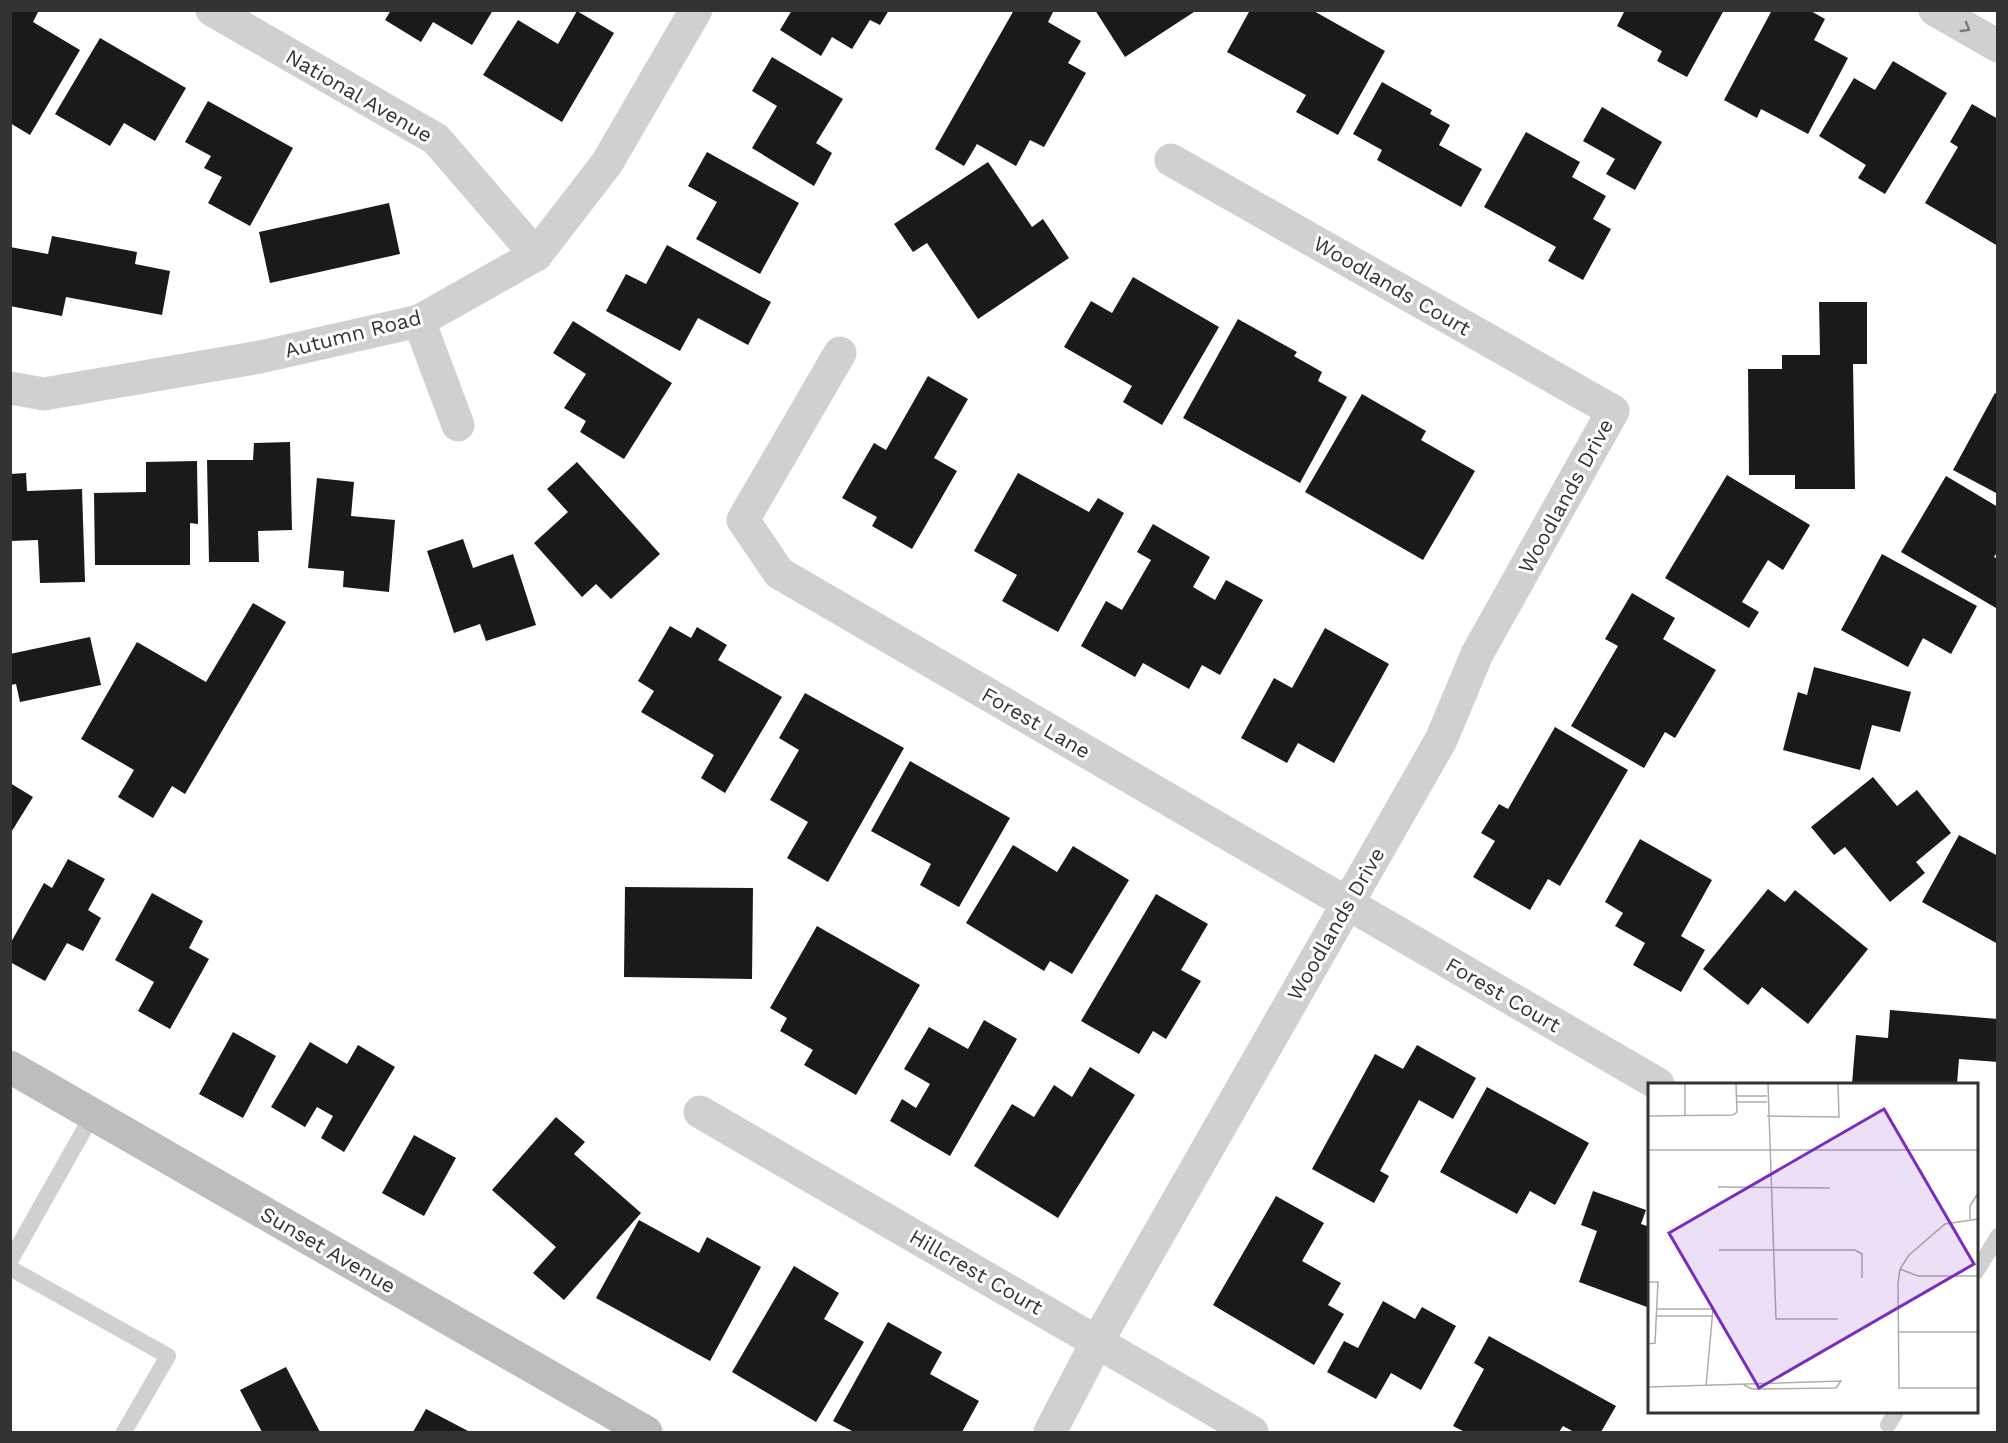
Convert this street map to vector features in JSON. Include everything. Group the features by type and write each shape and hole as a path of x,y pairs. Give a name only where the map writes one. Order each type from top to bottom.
{"main road":[{"name":"Sunset Avenue","path":"10,1067 646,1432"}],"street":[{"name":"National Avenue","path":"212,10 436,139 536,255"},
{"name":"Autumn Road","path":"10,388 44,394 260,357 419,321 536,255 608,163 696,10"},
{"path":"1935,10 1998,46"},
{"name":"Woodlands Court","path":"1171,160 1613,411"},
{"path":"419,321 458,426"},
{"name":"Forest Lane","path":"840,352 743,520 779,573 1347,905"},
{"name":"Woodlands Drive","path":"1050,1432 1097,1342 1441,740 1478,654 1613,411"},
{"name":"Forest Court","path":"1347,905 1656,1083"},
{"name":"Hillcrest Court","path":"700,1112 1252,1432"}],"lane":[{"path":"10,1262 93,1114"},
{"path":"1978,1270 1998,1236"},
{"path":"10,1268 168,1356 124,1432"}],"building":[{"path":"10,10 39,10 33,22 80,50 30,135 10,123"},
{"path":"391,10 493,10 472,45 433,22 421,42 385,20"},
{"path":"792,10 889,10 880,25 870,20 852,49 832,37 821,56 780,30"},
{"path":"1014,10 1054,10 1048,22 1081,41 1068,63 1086,73 1044,147 1030,140 1016,166 977,144 964,166 935,149"},
{"path":"1095,10 1197,10 1125,57"},
{"path":"1250,10 1312,10 1385,51 1338,135 1296,112 1306,95 1227,52"},
{"path":"1625,10 1724,10 1687,77 1657,61 1662,51 1617,26"},
{"path":"1772,10 1809,10 1825,19 1814,40 1848,58 1808,134 1761,109 1757,118 1724,100"},
{"path":"577,11 614,33 562,122 483,75 518,20 558,44"},
{"path":"100,38 186,88 155,141 124,123 110,146 55,114"},
{"path":"772,57 843,99 816,143 832,153 814,186 752,148 777,106 752,91"},
{"path":"1893,61 1947,93 1885,194 1858,178 1866,165 1819,136 1854,78 1875,90"},
{"path":"1382,82 1432,110 1430,114 1450,125 1439,145 1482,169 1461,207 1377,160 1382,150 1353,134"},
{"path":"208,101 293,148 250,226 208,203 222,177 204,168 211,156 185,142"},
{"path":"1972,104 1998,119 1998,246 1925,203 1958,147 1950,142"},
{"path":"1602,107 1662,142 1635,190 1606,174 1615,159 1583,141"},
{"path":"1526,132 1580,162 1572,177 1606,196 1593,219 1611,229 1583,280 1548,261 1556,247 1484,207"},
{"path":"707,152 799,203 760,274 696,239 717,202 688,186"},
{"path":"988,162 1032,227 1043,219 1069,258 978,319 927,243 913,252 894,224"},
{"path":"389,203 400,254 270,283 259,232"},
{"path":"52,236 137,252 135,264 170,271 162,315 66,297 62,316 10,306 10,247 48,254"},
{"path":"667,245 771,302 748,345 698,318 680,351 606,311 626,274 646,284"},
{"path":"1133,277 1219,327 1162,425 1123,402 1132,386 1064,347 1091,301 1112,313"},
{"path":"1819,302 1867,302 1867,364 1853,364 1855,489 1795,489 1795,475 1749,475 1748,369 1782,369 1782,355 1820,355"},
{"path":"1238,319 1297,352 1294,356 1322,372 1318,381 1347,397 1300,483 1183,418"},
{"path":"573,321 672,383 624,459 580,432 586,421 564,408 586,374 553,353"},
{"path":"928,376 968,399 934,458 957,471 912,549 872,526 877,517 842,498 874,443 886,450"},
{"path":"1995,393 1998,395 1998,494 1953,470"},
{"path":"1362,394 1426,431 1421,440 1475,471 1423,560 1305,492"},
{"path":"290,442 292,530 258,531 259,562 209,562 207,460 253,460 254,443"},
{"path":"197,461 198,524 190,523 190,565 95,565 94,493 146,492 146,462"},
{"path":"577,462 660,554 611,599 596,584 582,597 534,543 568,512 547,489"},
{"path":"26,473 27,491 82,489 85,582 40,583 38,540 10,541 10,474"},
{"path":"1018,473 1089,512 1098,498 1124,513 1058,632 1002,601 1017,575 974,551"},
{"path":"1727,475 1810,525 1783,570 1768,560 1742,602 1759,612 1749,628 1665,578"},
{"path":"1946,476 1998,507 1998,551 1994,557 1998,559 1996,608 1901,552"},
{"path":"317,478 354,482 351,516 395,520 389,592 343,587 344,571 308,568"},
{"path":"1153,524 1210,557 1193,587 1215,600 1226,580 1263,600 1220,675 1202,665 1189,689 1143,663 1135,677 1081,646 1106,601 1122,610 1151,560 1137,552"},
{"path":"463,539 473,568 513,554 536,625 486,641 480,624 454,633 427,551"},
{"path":"1882,554 1977,606 1951,654 1923,638 1908,667 1841,630"},
{"path":"1632,593 1675,618 1663,639 1716,670 1675,738 1665,732 1644,768 1571,726 1618,646 1605,639"},
{"path":"253,603 286,622 185,794 172,786 153,818 118,797 134,770 81,739 137,642 206,682"},
{"path":"670,626 691,638 697,627 727,645 718,660 782,697 725,793 701,778 714,755 641,712 654,691 638,681"},
{"path":"1325,628 1389,664 1334,763 1298,743 1287,763 1241,738 1274,678 1292,688"},
{"path":"90,637 101,685 20,702 16,684 10,685 10,654"},
{"path":"1814,667 1911,692 1900,732 1872,725 1860,770 1783,750 1798,692 1807,695"},
{"path":"805,693 904,748 828,882 787,858 808,822 770,800 799,750 779,738"},
{"path":"1555,727 1628,770 1560,886 1548,879 1530,910 1473,877 1495,841 1481,833 1499,804 1508,809"},
{"path":"910,761 1010,818 959,907 920,885 931,864 871,831"},
{"path":"1873,777 1897,806 1917,790 1951,833 1916,862 1925,873 1890,902 1845,847 1834,855 1811,827"},
{"path":"10,783 33,797 10,834"},
{"path":"1959,835 1998,856 1998,944 1922,902"},
{"path":"1640,839 1712,880 1681,936 1705,950 1681,992 1633,965 1645,943 1615,926 1623,913 1605,902"},
{"path":"1013,845 1057,872 1073,846 1129,880 1072,974 1050,961 1044,971 966,923"},
{"path":"68,859 105,879 88,910 101,918 83,951 67,943 45,981 10,962 10,944 44,883 52,888"},
{"path":"625,887 753,888 752,979 624,977"},
{"path":"1768,889 1785,902 1795,890 1868,949 1808,1024 1762,987 1748,1005 1703,969"},
{"path":"152,893 203,921 189,948 209,959 170,1029 138,1011 154,982 115,960"},
{"path":"1156,894 1208,924 1181,970 1201,981 1166,1039 1153,1031 1139,1054 1081,1021"},
{"path":"817,926 920,985 856,1095 804,1065 813,1050 780,1031 787,1018 770,1008"},
{"path":"1890,1010 1998,1019 1998,1062 1959,1059 1957,1083 1852,1083 1856,1035 1888,1038"},
{"path":"984,1020 1017,1039 950,1156 890,1121 902,1099 916,1108 930,1084 904,1069 929,1027 968,1049"},
{"path":"233,1032 276,1056 243,1118 199,1094"},
{"path":"310,1042 347,1064 358,1045 395,1067 344,1152 321,1138 333,1116 317,1107 305,1127 271,1107"},
{"path":"1417,1045 1476,1078 1453,1119 1419,1100 1380,1171 1389,1176 1374,1203 1312,1169 1375,1054 1403,1069"},
{"path":"1090,1067 1135,1095 1058,1218 974,1166 1012,1104 1034,1117 1054,1085 1072,1097"},
{"path":"1487,1087 1589,1143 1555,1205 1530,1191 1517,1214 1440,1172"},
{"path":"556,1117 585,1142 574,1154 641,1213 564,1300 533,1273 556,1247 492,1190"},
{"path":"414,1135 456,1158 424,1216 382,1193"},
{"path":"1593,1191 1646,1210 1641,1224 1648,1226 1647,1307 1579,1282 1597,1231 1581,1225"},
{"path":"1276,1196 1324,1223 1302,1261 1341,1283 1328,1305 1344,1314 1314,1365 1213,1305"},
{"path":"639,1220 699,1253 707,1237 761,1267 710,1361 596,1298"},
{"path":"794,1266 839,1293 824,1319 864,1342 816,1422 732,1372"},
{"path":"1383,1301 1415,1319 1422,1307 1456,1326 1421,1390 1391,1373 1376,1399 1327,1372 1344,1341 1358,1348"},
{"path":"888,1322 942,1352 930,1374 979,1401 962,1432 854,1432 833,1421"},
{"path":"1489,1336 1616,1406 1601,1432 1574,1432 1563,1426 1559,1432 1465,1432 1453,1426 1484,1369 1474,1363"},
{"path":"286,1367 320,1432 262,1432 240,1390"},
{"path":"426,1409 470,1432 413,1432"}]}
